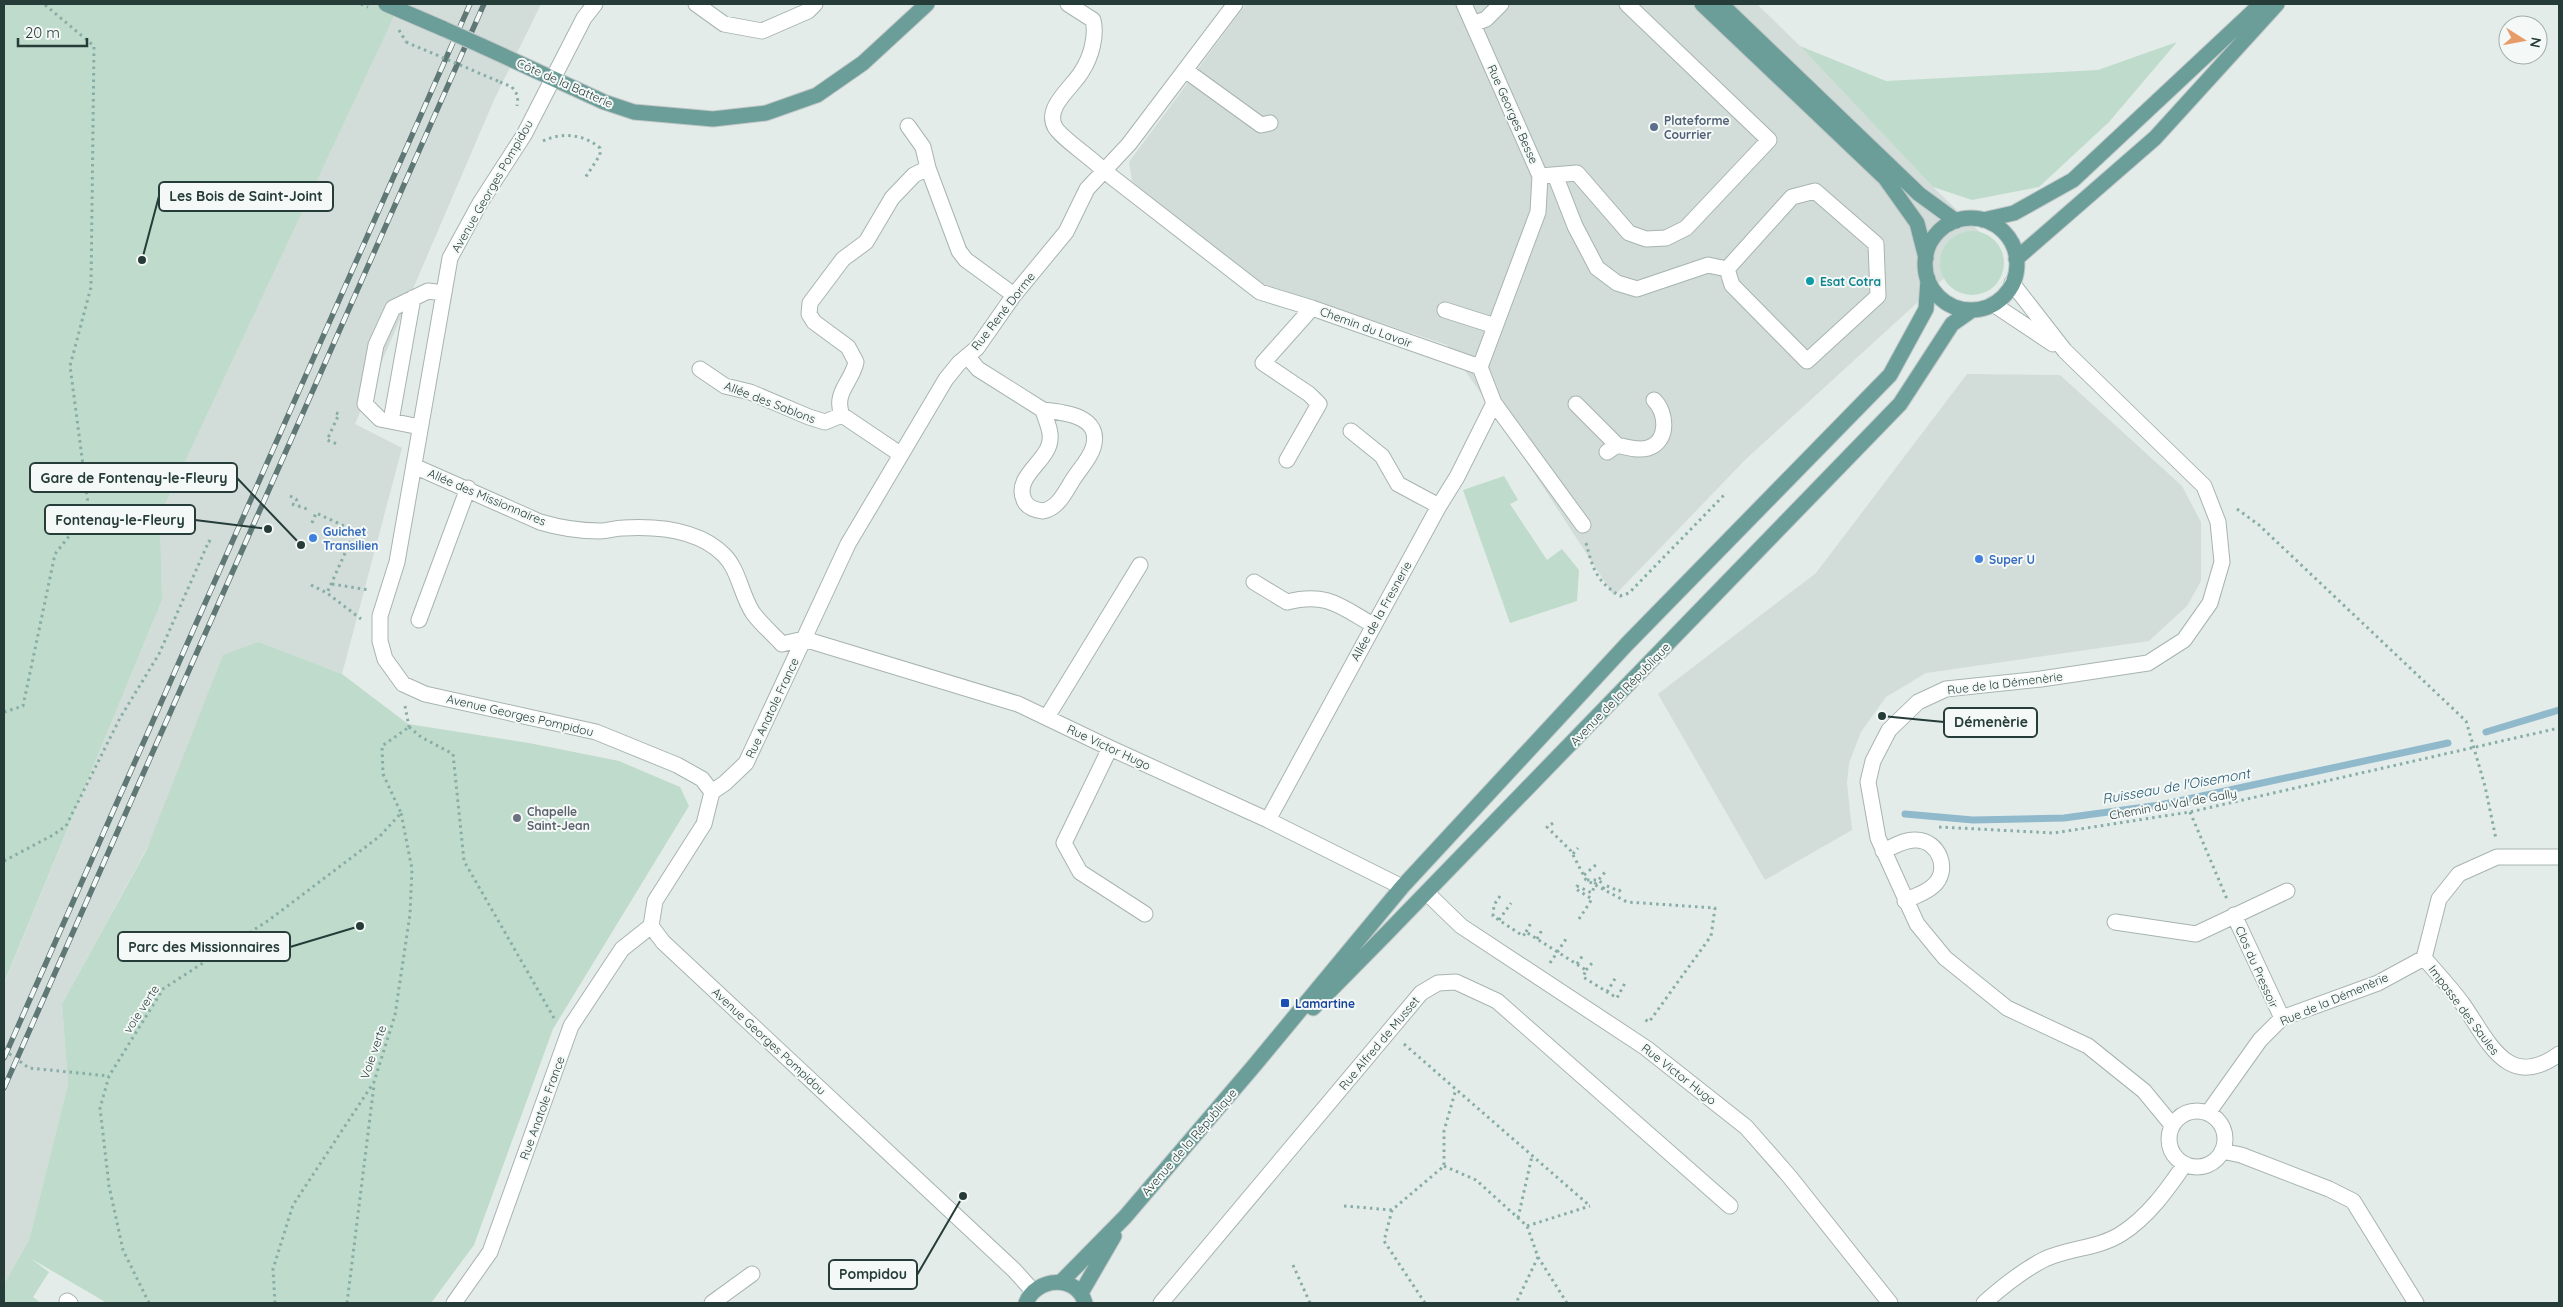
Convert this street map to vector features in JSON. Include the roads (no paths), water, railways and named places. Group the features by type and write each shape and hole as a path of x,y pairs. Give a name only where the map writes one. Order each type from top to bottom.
{"main road":[{"name":"Côte de la Batterie","path":"386,4 604,102 634,112 713,119 766,113 817,95 862,63 928,4"},
{"path":"1702,4 1885,178 1917,223 1926,258"},
{"path":"1721,4 1919,194 1956,221 1970,218 1983,220 1996,225 2006,234 2013,246 2016,272 2012,283 2004,295 1993,304"},
{"path":"1983,220 2014,213 2074,180 2261,4"},
{"path":"2016,259 2155,138 2278,4"},
{"name":"Avenue de la République","path":"1061,1282 1125,1217 1253,1067 1402,887 1626,645 1890,375 1926,309 1928,279 1926,258 1929,246 1945,226 1956,221"},
{"name":"Avenue de la République","path":"1928,279 1934,292 1945,302 1958,308 1972,310"},
{"name":"Avenue de la République","path":"1253,1067 1427,893 1900,404 1952,324 1972,310 1993,304"},
{"name":"Avenue de la République","path":"1083,1298 1125,1217"},
{"path":"1030,1297 1047,1282 1061,1282 1072,1286 1083,1298"}],"street":[{"name":"Avenue Georges Pompidou","path":"595,4 584,18 524,135 463,231 450,258 397,562 380,616 380,641 385,659 403,684 425,694 596,732 677,765 702,779 712,792"},
{"path":"696,4 724,24 762,31 808,11 815,4"},
{"name":"Chemin du Lavoir","path":"1068,4 1093,20 1096,34 1083,70 1056,105 1052,119 1056,129 1092,158 1103,170 1260,292 1312,308 1480,368"},
{"name":"Rue René Dorme","path":"804,639 848,544 946,379 977,348 1014,295 1066,232 1087,189 1129,144 1236,4"},
{"name":"Rue Georges Besse","path":"1464,4 1548,175 1538,212 1480,368"},
{"path":"1473,24 1486,19 1501,4"},
{"path":"1627,4 1769,140 1686,228 1666,238 1646,239 1629,233 1577,173 1548,175 1597,268 1617,284 1637,289 1708,265 1727,269"},
{"path":"1185,70 1261,125 1270,123"},
{"path":"908,126 923,147 928,168 959,252 966,260 1014,295"},
{"path":"900,454 842,415 838,405 839,396 854,372 856,362 848,347 814,322 809,314 810,303 843,259 866,242 892,198 914,175 928,168"},
{"path":"1815,190 1876,244 1878,296 1807,361 1732,285 1727,269 1792,197 1815,190"},
{"name":"Rue de la Démenèrie","path":"2012,283 2065,352 2204,486 2218,522 2222,562 2210,603 2184,640 2148,662 2041,679 1946,689 1918,702 1889,730 1872,761 1868,782 1878,838 1917,924 1945,958 2008,1008 2088,1046 2144,1091 2172,1126"},
{"path":"420,427 380,419 365,404 376,345 394,308 428,291 443,293"},
{"path":"391,421 413,298"},
{"name":"Rue de la Démenèrie","path":"1993,304 2065,352"},
{"path":"1287,460 1319,404 1309,394 1263,364 1312,308"},
{"path":"1445,310 1495,326"},
{"path":"967,356 978,369 1043,410 1064,412 1085,420 1091,427 1094,438 1092,451 1057,504 1043,511 1026,504 1022,492 1024,481 1049,447 1049,430 1043,410"},
{"path":"1480,368 1494,404 1582,525"},
{"name":"Allée des Sablons","path":"700,370 725,386 750,392 824,422 842,415"},
{"path":"1576,404 1612,448 1648,448 1659,441 1664,428 1663,416 1659,405 1654,400"},
{"name":"Allée de la Fresnerie","path":"1268,820 1439,506 1457,477 1494,404"},
{"path":"1351,431 1382,456 1398,484 1439,506"},
{"name":"Allée des Missionnaires","path":"414,466 468,488 540,522 562,528 603,532 621,528 652,527 681,532 705,542 722,554 731,564 754,613 782,644 804,639"},
{"path":"419,620 468,488"},
{"path":"1047,717 1140,565"},
{"path":"1254,582 1287,602 1308,597 1332,601 1374,625"},
{"name":"Rue Victor Hugo","path":"804,639 1018,704 1268,820 1402,887"},
{"name":"Rue Anatole France","path":"712,792 725,783 746,763 804,639"},
{"path":"1110,748 1064,843 1080,872 1145,914"},
{"path":"651,926 655,901 704,824 712,792"},
{"path":"1883,851 1908,840 1917,840 1925,841 1938,852 1942,861 1939,878 1926,891 1905,900"},
{"path":"2424,958 2439,899 2459,874 2498,857 2559,857"},
{"name":"Clos du Pressoir","path":"2115,922 2196,934 2234,914 2287,891"},
{"name":"Rue Victor Hugo","path":"1427,893 1461,926 1646,1048 1746,1127 1789,1176 1890,1303"},
{"name":"Clos du Pressoir","path":"2234,914 2282,1018"},
{"name":"Avenue Georges Pompidou","path":"651,926 663,942 1014,1270 1030,1297"},
{"name":"Rue Anatole France","path":"454,1303 490,1252 571,1026 622,949 651,926"},
{"name":"Rue de la Démenèrie","path":"2208,1113 2260,1040 2282,1018 2378,983 2424,958"},
{"name":"Impasse des Saules","path":"2424,958 2460,1002 2498,1056 2518,1068 2545,1064 2559,1054"},
{"name":"Rue Alfred de Musset","path":"1161,1303 1421,993 1438,983 1456,982 1497,1001 1730,1206"},
{"path":"2200,1111 2208,1113 2215,1118 2224,1133 2222,1151 2210,1163 2202,1166 2185,1164 2178,1159 2169,1143 2172,1126 2184,1114 2200,1111"},
{"path":"2222,1151 2321,1186 2353,1201 2416,1303"},
{"path":"1984,1303 2007,1282 2046,1259 2088,1247 2120,1235 2144,1217 2185,1164"},
{"path":"712,1303 752,1274"}],"waterway":[{"name":"Ruisseau de l'Oisemont","path":"2486,732 2559,710"},
{"name":"Ruisseau de l'Oisemont","path":"1905,814 1973,820 2064,818 2160,805 2448,743"}],"railway":[{"path":"4,1058 470,4"},
{"path":"4,1088 484,4"}],"place":[{"name":"Plateforme Courrier","path":"1654,127"},
{"name":"Les Bois de Saint-Joint","path":"142,260"},
{"name":"Esat Cotra","path":"1810,281"},
{"name":"Fontenay-le-Fleury","path":"268,529"},
{"name":"Guichet Transilien","path":"313,538"},
{"name":"Gare de Fontenay-le-Fleury","path":"301,545"},
{"name":"Super U","path":"1979,559"},
{"name":"Démenèrie","path":"1882,716"},
{"name":"Chapelle Saint-Jean","path":"517,818"},
{"name":"Parc des Missionnaires","path":"360,926"},
{"name":"Lamartine","path":"1285,1003"},
{"name":"Pompidou","path":"963,1196"}]}
